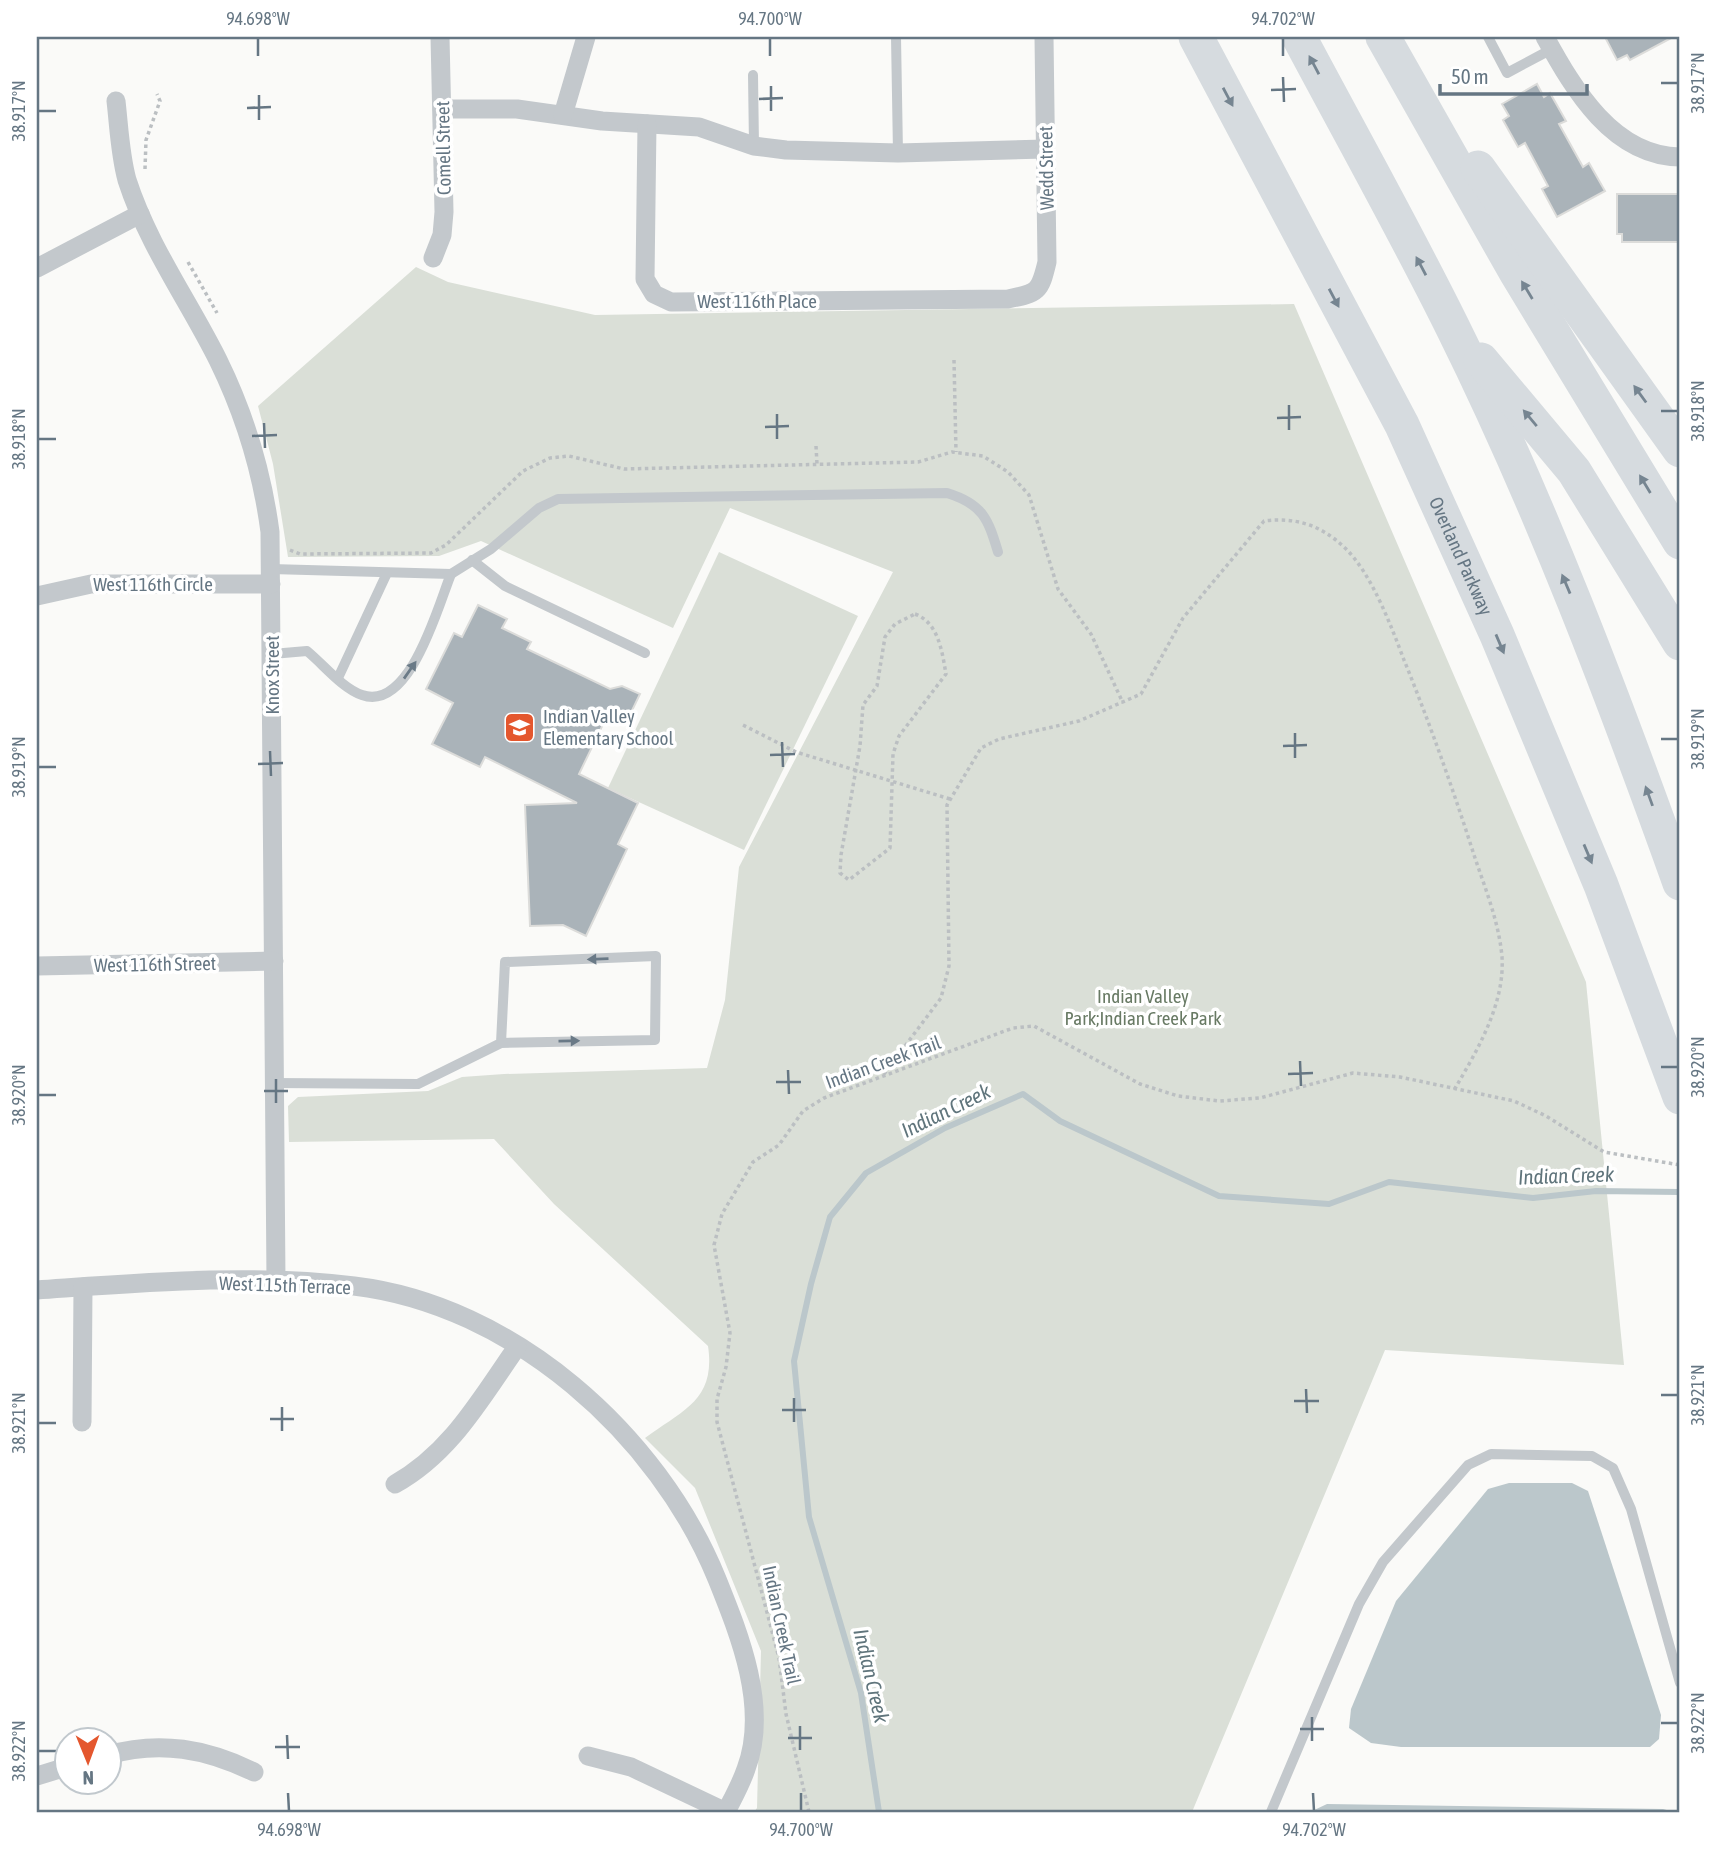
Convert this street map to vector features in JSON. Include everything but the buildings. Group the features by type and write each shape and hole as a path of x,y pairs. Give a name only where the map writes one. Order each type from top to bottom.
{"highway":[{"name":"Overland Parkway","path":"1196,37 1402,425 1496,635 1601,885 1680,1097"},
{"path":"1299,37 1453,327 1605,676 1680,883"},
{"path":"1384,37 1680,450"},
{"path":"1384,37 1503,249 1680,542"},
{"path":"1453,327 1574,471 1680,643"}],"street":[{"name":"Comell Street","path":"433,258 442,235 444,212 440,37"},
{"path":"563,115 586,37"},
{"name":"Wedd Street","path":"1032,294 1041,286 1047,262 1044,37"},
{"path":"1548,43 1570,82 1619,138 1666,157 1680,157"},
{"name":"Knox Street","path":"116,101 127,178 140,214 154,247 217,359 243,414 258,466 271,568 276,1282"},
{"path":"442,108 517,109 647,124 699,127 754,146 898,153 1045,149"},
{"name":"West 116th Place","path":"647,124 645,279 654,294 671,302 1008,299 1032,294"},
{"path":"37,268 140,214"},
{"name":"West 116th Circle","path":"37,596 91,584 271,568"},
{"name":"West 116th Street","path":"37,966 274,961"},
{"name":"West 115th Terrace","path":"37,1290 276,1282 357,1286 399,1294 475,1321 574,1385 646,1458 680,1505 735,1623 749,1674 754,1714 747,1768 726,1812"},
{"path":"82,1422 83,1287"},
{"path":"395,1484 417,1472 452,1439 517,1347"},
{"path":"122,1752 143,1748 191,1749 226,1758 254,1772"},
{"path":"589,1756 631,1767 726,1812"}],"lane":[{"path":"896,37 898,153"},
{"path":"1488,37 1507,73 1548,43"},
{"path":"753,75 754,146"},
{"path":"272,654 307,652 344,686 373,698 394,691 415,663 451,574 538,508 558,499 947,493 968,499 987,518 998,552"},
{"path":"472,560 505,586 645,653"},
{"path":"271,568 451,574"},
{"path":"338,678 387,573"},
{"path":"274,1083 418,1084 501,1043 655,1040 656,956 505,962 501,1043"},
{"path":"1271,1812 1359,1604 1383,1562 1468,1465 1490,1454 1592,1456 1612,1468 1631,1509 1680,1683"}],"path":[{"path":"954,360 956,452"},
{"path":"816,446 817,464"},
{"path":"271,568 300,554 431,552 446,545 523,471 559,457 569,456 624,469 918,462 956,452 983,456 1008,472 1029,495 1058,589 1091,634 1123,704"},
{"path":"883,1076 941,998 949,966 945,830 947,805 981,748 999,739 1079,721 1141,694 1183,618 1264,521 1289,518 1319,528 1346,549 1382,604 1444,757 1496,924 1502,958 1498,993 1482,1040 1454,1090"},
{"path":"915,614 923,617 940,639 946,674 900,736 893,754 890,848 849,880 840,873 841,855 856,771 863,705 877,686 885,637 895,624 915,614"},
{"path":"743,725 796,752 950,799"},
{"name":"Indian Creek Trail","path":"808,1812 786,1714 779,1658 718,1422 717,1399 726,1367 730,1333 714,1245 722,1214 753,1162 779,1145 803,1111 824,1098 1013,1028 1034,1027 1130,1079 1178,1096 1219,1101 1260,1098 1353,1073 1400,1077 1454,1090 1484,1093 1530,1108 1604,1152 1680,1166"}],"green space":[{"name":"Indian Valley Park;Indian Creek Park","path":"416,267 448,282 595,315 1294,304 1586,982 1624,1365 1385,1350 1192,1812 754,1812 757,1808 761,1651 695,1488 645,1438 684,1411 702,1391 709,1364 708,1346 554,1204 494,1139 289,1142 288,1106 298,1097 428,1091 462,1077 504,1074 707,1068 725,1000 739,867 893,572 730,508 673,628 481,541 439,556 288,557 273,464 258,406"},
{"path":"719,552 858,616 744,850 608,788"}],"shaded area":[{"path":"1509,1483 1572,1483 1588,1491 1661,1715 1659,1739 1650,1747 1401,1747 1371,1743 1349,1728 1351,1709 1396,1601 1488,1489"},
{"path":"1327,1804 1663,1809 1674,1812 1310,1812"}],"waterway":[{"name":"Indian Creek","path":"879,1812 861,1693 809,1517 794,1361 811,1284 830,1217 866,1173 945,1128 1023,1094 1060,1121 1219,1196 1329,1204 1389,1182 1533,1198 1596,1191 1680,1192"}],"place":[{"name":"Indian Valley Elementary School","path":"520,727"}]}
